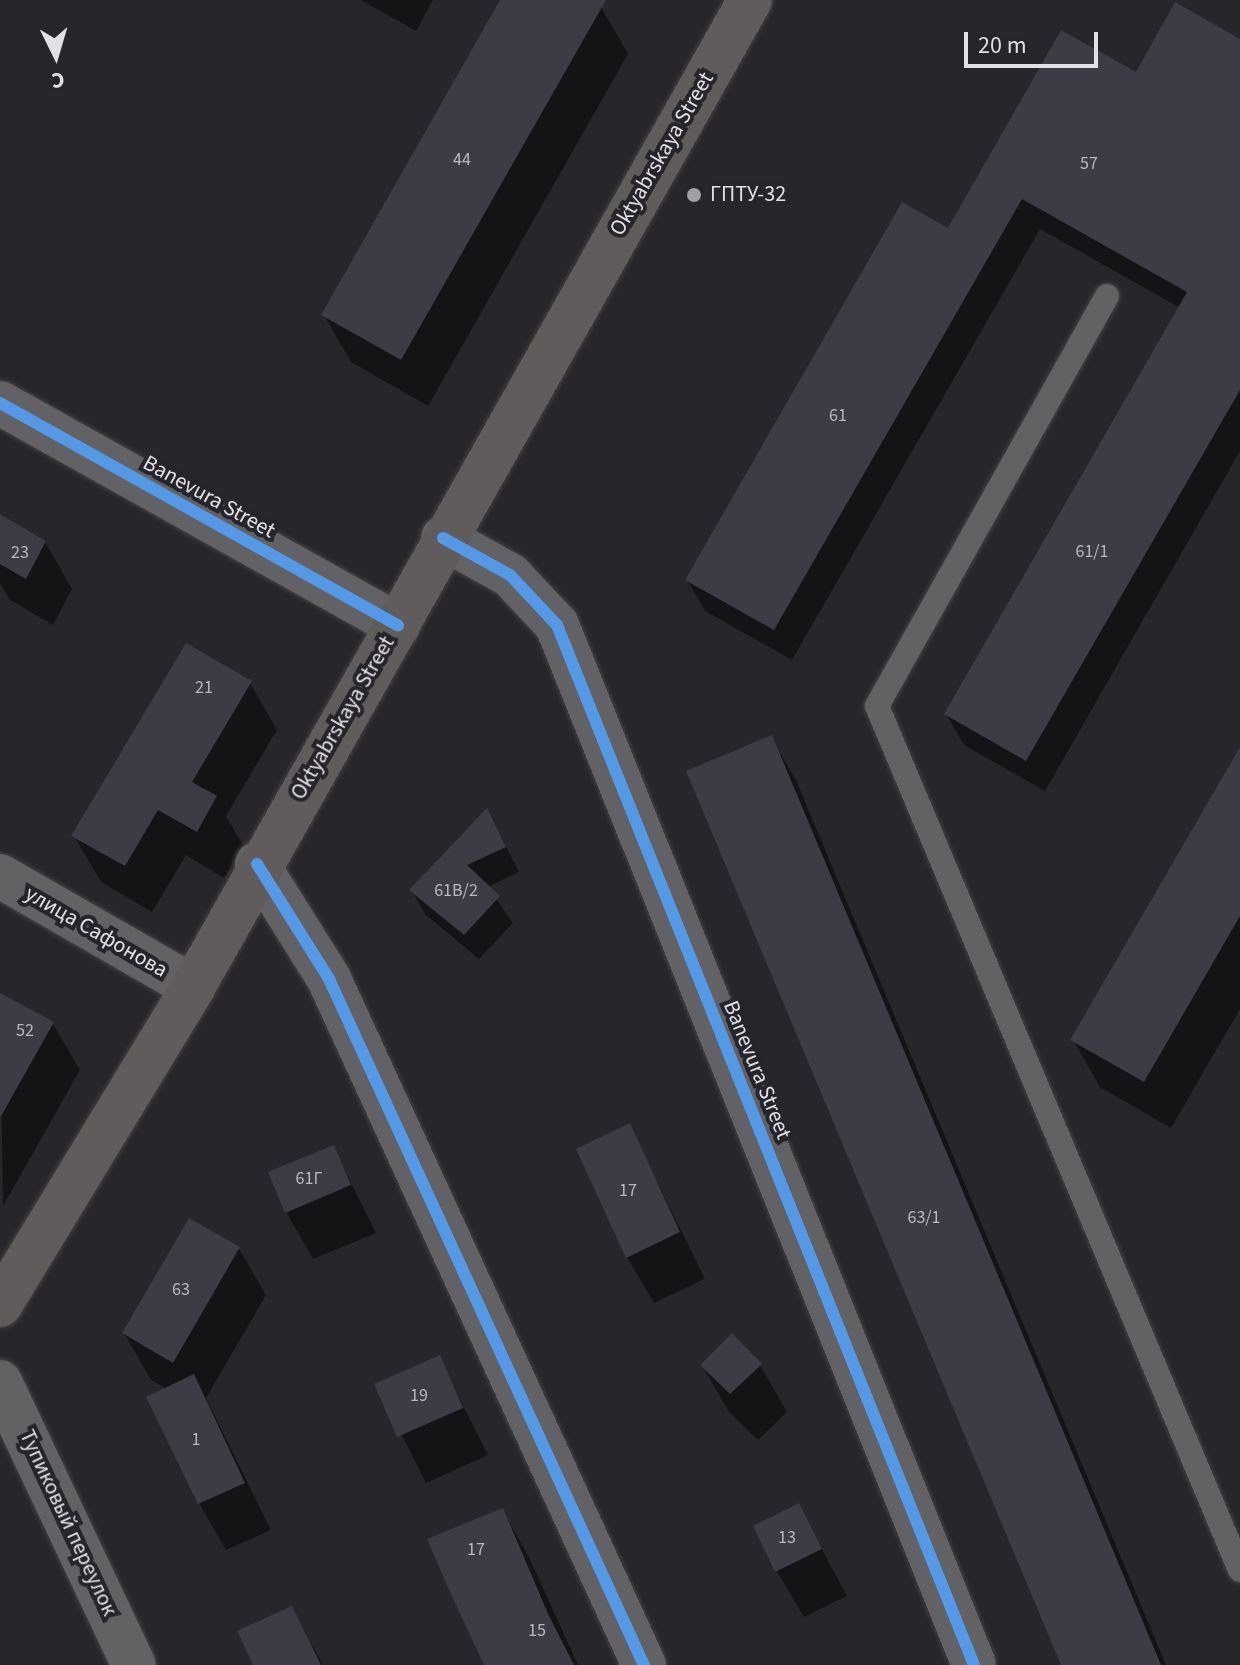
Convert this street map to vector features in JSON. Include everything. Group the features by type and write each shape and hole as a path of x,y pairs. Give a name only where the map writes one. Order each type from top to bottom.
{"main road":[{"name":"Oktyabrskaya Street","path":"2,1298 193,987 257,864 398,625 443,538 750,0"}],"street":[{"name":"Banevura Street","path":"0,403 398,625"},
{"name":"Banevura Street","path":"443,538 510,575 557,625 974,1665"},
{"path":"257,864 329,979 644,1665"},
{"name":"улица Сафонова","path":"0,876 193,987"},
{"name":"Тупиковый переулок","path":"0,1382 134,1665"}],"lane":[{"path":"1107,296 877,706 1240,1570"}],"building":[{"path":"500,0 606,0 401,360 321,315"},
{"path":"1175,2 1240,39 1240,390 1026,761 944,714 1187,292 1022,199 774,630 685,580 902,202 948,228 1061,30 1136,72"},
{"path":"0,514 46,541 26,579 0,564"},
{"path":"186,643 252,681 192,782 217,796 197,832 158,810 125,866 71,836"},
{"path":"772,735 1161,1665 1061,1665 686,771"},
{"path":"1240,747 1240,916 1144,1082 1070,1040"},
{"path":"487,808 506,847 467,865 500,896 464,935 409,890"},
{"path":"0,993 54,1022 0,1118"},
{"path":"630,1123 680,1232 626,1258 576,1149"},
{"path":"334,1145 351,1185 285,1213 268,1172"},
{"path":"189,1218 240,1247 173,1363 122,1333"},
{"path":"732,1333 762,1364 730,1394 700,1365"},
{"path":"440,1355 463,1408 397,1437 374,1384"},
{"path":"194,1374 245,1483 198,1504 146,1397"},
{"path":"799,1503 822,1549 775,1572 753,1526"},
{"path":"503,1508 549,1616 574,1665 484,1665 450,1592 427,1539"},
{"path":"292,1606 321,1665 253,1665 237,1631"}],"cycle path":[{"path":"0,403 398,625"},
{"path":"443,538 510,575 557,625 974,1665"},
{"path":"257,864 329,979 644,1665"}],"place":[{"name":"ГПТУ-32","path":"694,195"}]}
